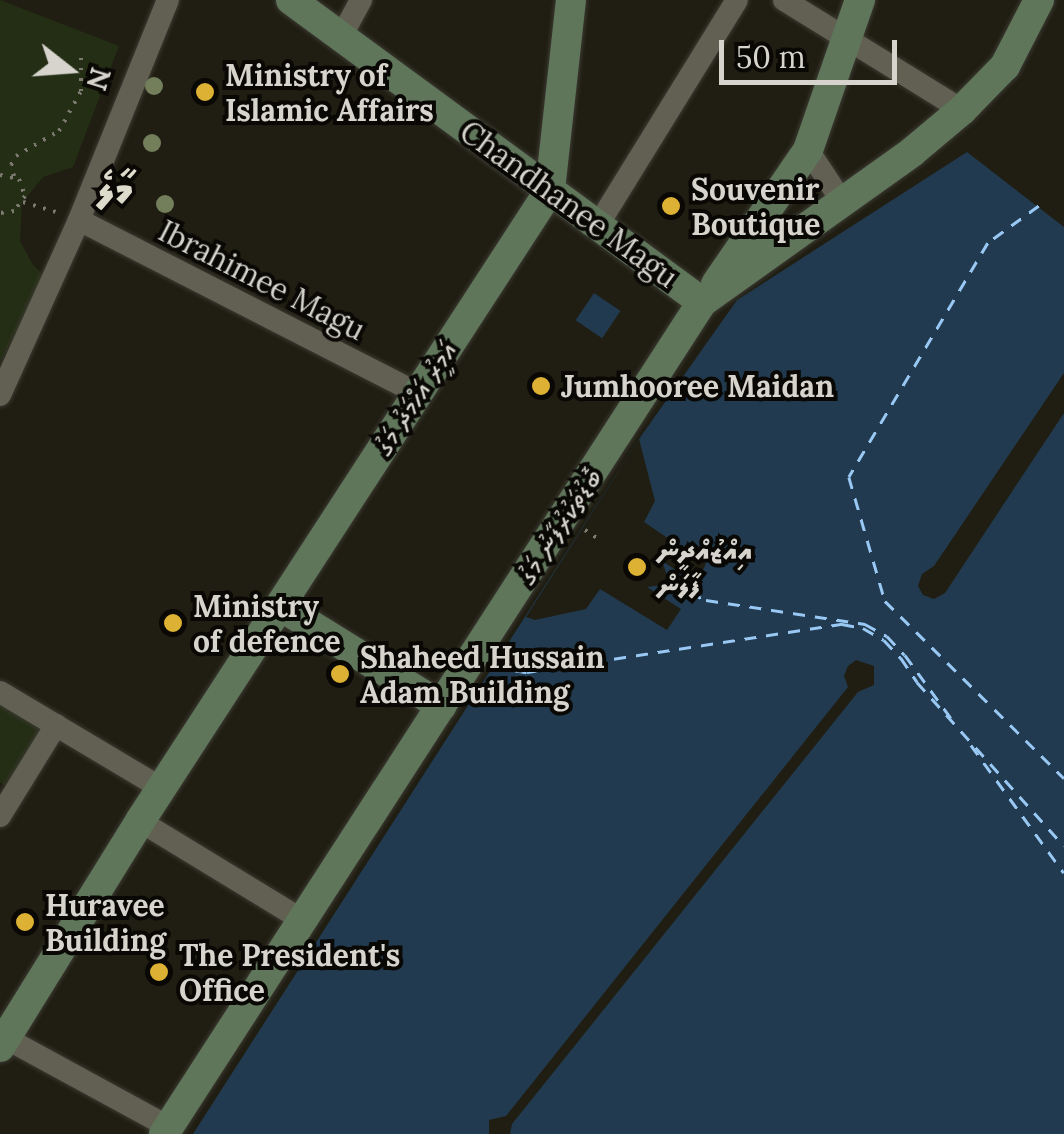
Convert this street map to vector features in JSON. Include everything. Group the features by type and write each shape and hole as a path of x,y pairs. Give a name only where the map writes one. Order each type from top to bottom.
{"street":[{"path":"0,395 79,220 168,0"},
{"name":"Chandhanee Magu","path":"291,0 702,302"},
{"path":"341,36 361,0"},
{"path":"550,190 570,0"},
{"path":"784,0 843,40 962,110"},
{"path":"702,302 808,150 860,0"},
{"name":"ބޮޑުތަކުރުފާނު މަގު","path":"166,1131 702,302 912,152 962,110 1006,66 1040,0"},
{"path":"598,225 731,1"},
{"path":"808,150 841,200"},
{"name":"އަމީރު އަހްމަދު މަގު","path":"161,788 550,190"},
{"name":"Ibrahimee Magu","path":"79,220 418,393"},
{"path":"280,606 441,706"},
{"path":"0,692 161,788 2,1040 166,1131"},
{"path":"0,816 56,725"},
{"path":"140,821 302,920"}],"path":[{"path":"0,213 14,212 23,202 22,184 11,165 16,156 60,130 80,91 81,58"},
{"path":"0,175 14,176"},
{"path":"23,202 79,220"},
{"path":"584,529 597,538"}],"green space":[{"path":"0,0 119,46 73,167 43,177 22,203 20,241 33,265 45,276 0,362"},
{"path":"0,696 48,725 9,788 0,782"}],"water":[{"path":"967,152 1064,227 1064,373 934,566 922,574 918,586 923,595 934,599 945,593 1064,413 1064,1134 193,1134 639,439 737,300"},
{"path":"594,293 621,311 602,338 576,320"}],"pier":[{"path":"639,439 655,501 644,522 706,564 696,583 662,561 670,584 647,587 681,609 667,630 600,589 586,609 535,620 526,617"},
{"path":"856,660 874,666 874,685 858,692 512,1124 510,1134 489,1134 489,1120 506,1116 848,687 844,676"}],"ferry route":[{"path":"1039,206 988,243 849,477 885,601 1064,778"},
{"path":"670,584 706,600 865,624 887,636 905,655 951,718"},
{"path":"494,667 527,672 842,624 863,628 884,640 901,658 917,682 1064,846"},
{"path":"971,745 1064,873"}],"place":[{"name":"Ministry of Islamic Affairs","path":"205,92"},
{"name":"Souvenir Boutique","path":"671,206"},
{"name":"Jumhooree Maidan","path":"541,386"},
{"name":"އިއްޒުއްދީން ފާލަން","path":"637,567"},
{"name":"Ministry of defence","path":"173,623"},
{"name":"Shaheed Hussain Adam Building","path":"340,674"},
{"name":"Huravee Building","path":"25,922"},
{"name":"The President's Office","path":"159,972"}],"district":[{"name":"މާލެ","path":"114,189"}]}
